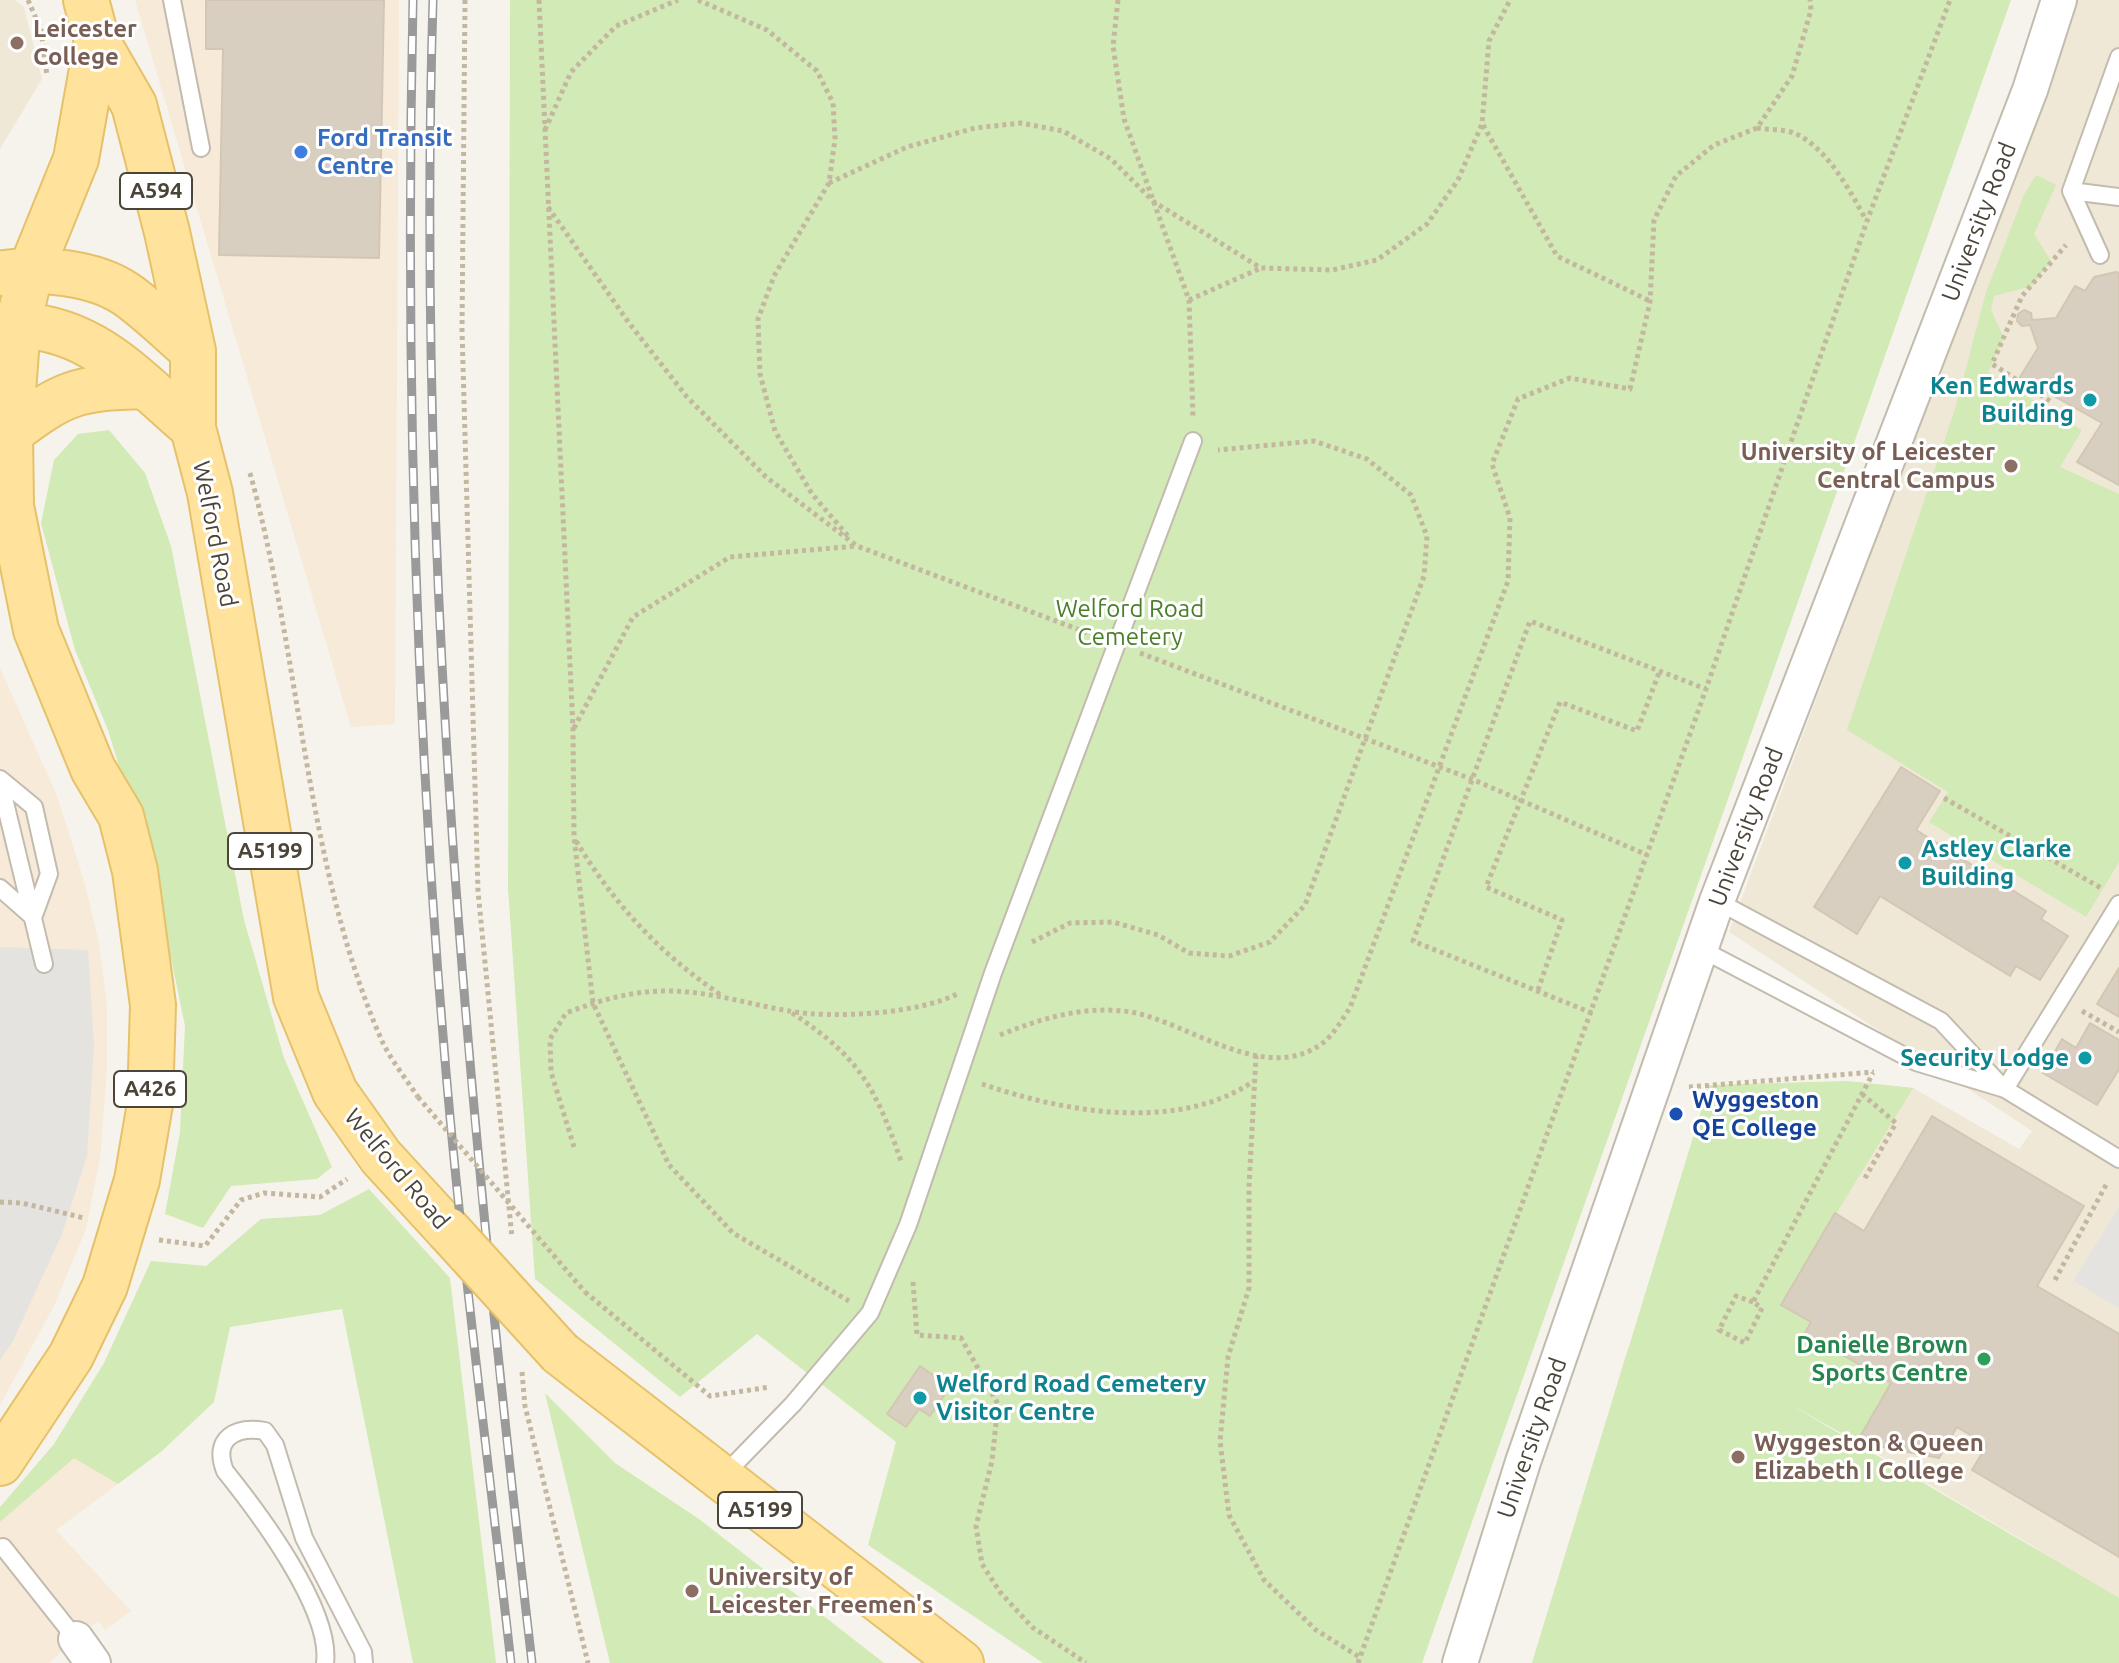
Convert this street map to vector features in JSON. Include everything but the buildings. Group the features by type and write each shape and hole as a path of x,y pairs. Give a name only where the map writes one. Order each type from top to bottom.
{"main road":[{"name":"Welford Road","path":"15,272 76,159 91,20"},
{"name":"Welford Road","path":"91,20 134,105 179,283 193,351 193,428 210,493 296,997 335,1092 381,1157 448,1230 541,1357 720,1479 961,1663"},
{"name":"A426","path":"0,1463 71,1356 105,1286 120,1243 137,1180 150,1104 153,1005 143,918 121,816 93,769 36,630 11,506 9,325 15,272"},
{"path":"15,272 76,276 125,293 193,351"},
{"path":"9,325 87,341 113,357 193,428"},
{"path":"10,433 56,399 83,389 144,386"}],"street":[{"name":"University Road","path":"1460,1663 1523,1462 1717,901 2030,90 2059,0"}],"lane":[{"path":"172,0 201,148"},
{"path":"2100,255 2071,191 2119,57"},
{"path":"2071,191 2119,197"},
{"path":"720,1479 793,1404 870,1313 908,1225 993,973 1119,645 1193,441"},
{"path":"0,780 34,807 49,874 33,917"},
{"path":"0,780 44,964"},
{"path":"0,888 33,917"},
{"path":"1717,901 1941,1021 2005,1089 2116,1167"},
{"path":"2005,1089 2119,904"},
{"path":"1701,949 1916,1062 2005,1089"},
{"path":"325,1663 324,1634 281,1547 225,1471 220,1457 223,1442 236,1433 251,1429 265,1431 275,1445 304,1538 363,1652 364,1663"},
{"path":"3,1547 84,1651"}],"path":[{"path":"28,0 41,30 48,88"},
{"path":"465,0 462,330 478,891 513,1251"},
{"path":"539,0 573,729 574,837 593,1003 669,1165 733,1233 870,1313"},
{"path":"543,133 571,72 616,26 678,0"},
{"path":"698,0 767,30 817,71 833,103 835,139 829,183 774,276 763,304 758,319 760,374 775,431 812,494 857,546"},
{"path":"574,1147 551,1072 550,1039 566,1013 593,1003 627,993 669,991 721,996 792,1012 848,1014 903,1008 947,999 993,973 1028,944 1070,923 1113,922 1158,935 1189,953 1229,956 1270,942 1305,905 1424,576 1427,536 1411,495 1367,459 1314,441 1223,452 1193,441 1189,300 1124,119 1113,46 1118,0"},
{"path":"1189,300 1261,268 1332,270 1377,260 1427,224 1458,180 1482,124 1489,41 1510,0"},
{"path":"1757,128 1792,76 1811,10 1810,0"},
{"path":"1256,1055 1249,1186 1249,1288 1228,1357 1220,1441 1229,1515 1264,1580 1316,1630 1360,1660 1592,1013 1867,221 1950,0"},
{"path":"829,183 907,147 975,128 1021,123 1063,131 1111,159 1154,202 1261,268"},
{"path":"1482,124 1557,256 1650,302"},
{"path":"1255,1080 1232,1096 1176,1110 1117,1111 1032,1101 960,1070 999,1035 1042,1018 1090,1010 1133,1012 1212,1043 1256,1055 1297,1057 1325,1042 1350,1008 1508,581 1510,518 1492,464 1518,399 1570,378 1630,389 1650,302 1654,220 1676,176 1714,145 1757,128 1794,133 1821,154 1850,190 1867,221"},
{"path":"548,206 629,323 687,397 766,477 857,546 1474,780 1647,855"},
{"path":"2050,401 1992,364 2022,296 2085,223"},
{"path":"573,729 633,617 730,557 857,546"},
{"path":"1592,1013 1413,941 1530,621 1706,689"},
{"path":"1538,990 1562,920 1486,887 1560,702 1637,731 1660,670"},
{"path":"1944,798 2106,891"},
{"path":"574,837 605,888 641,929 677,966 721,996"},
{"path":"2061,998 2119,1032"},
{"path":"792,1012 834,1040 863,1075 886,1116 915,1204"},
{"path":"1652,1089 1936,1068"},
{"path":"1753,1302 1873,1073"},
{"path":"1862,1094 1896,1123 1865,1178"},
{"path":"418,1097 585,1292 710,1396 778,1386 793,1404"},
{"path":"198,1248 205,1246 241,1200 264,1193 320,1197 381,1157"},
{"path":"2055,1280 2116,1167"},
{"path":"908,1225 917,1335 961,1338 998,1404 992,1461 976,1526 982,1564 1000,1592 1032,1627 1086,1663"},
{"path":"1736,1296 1753,1302 1762,1308 1745,1343 1719,1330 1736,1296"},
{"path":"541,1357 525,1406 588,1663"}],"shaded area":[{"name":"Leicester College","path":"0,0 15,0 24,7 42,79 0,149"},
{"path":"135,0 399,0 395,724 351,727"},
{"path":"2078,0 2119,0 2119,1663 1532,1663 1628,1348 2041,1551 1660,1325 1803,1154 1847,1081 1913,1088 2019,1149 2032,1131 1729,932"},
{"path":"0,668 57,796 85,884 99,943 107,1005 107,1070 100,1159 86,1229 54,1306 0,1405"},
{"path":"0,947 88,950 94,1046 87,1156 62,1234 13,1341 0,1360"},
{"path":"2119,1207 2119,1308 2073,1281"},
{"path":"74,1457 118,1484 56,1530 131,1611 105,1630 98,1621 49,1663 0,1663 0,1522"}],"green space":[{"name":"Welford Road Cemetery","path":"510,0 2011,0 1422,1663 1043,1663 868,1545 896,1442 757,1334 680,1397 535,1279 508,888"},
{"path":"2036,175 2056,185 2034,234 2051,261 2032,286 1994,296 1991,310 2004,338 1988,372 2082,430 2060,467 2119,494 2119,862 2086,917 1929,822 1948,792 1847,730 1956,406 1986,292 2024,195"},
{"path":"109,430 145,473 171,546 244,920 284,1058 332,1167 317,1179 231,1186 203,1228 165,1214 180,1132 185,1026 158,895 108,730 75,650 41,523 54,460 78,434"},
{"name":"Wyggeston & Queen Elizabeth I College","path":"1847,1081 1913,1088 1781,1304 1811,1322 1805,1333 1891,1383 1857,1442 1786,1402 2119,1598 2119,1663 1532,1663 1709,1085"},
{"path":"369,1189 450,1278 496,1663 413,1663 342,1309 230,1327 214,1402 162,1451 118,1484 74,1458 0,1522 0,1507 54,1444 104,1363 151,1261 206,1266 261,1219 320,1215"},
{"name":"University of Leicester Freemen's","path":"545,1393 615,1463 699,1519 884,1663 610,1663"}],"railway":[{"path":"413,0 412,402 427,804 453,1146 511,1663"},
{"path":"433,0 430,209 432,417 452,833 487,1248 532,1663"}],"place":[{"name":"Leicester College","path":"17,43"},
{"name":"Ford Transit Centre","path":"301,152"},
{"name":"Ken Edwards Building","path":"2090,400"},
{"name":"University of Leicester Central Campus","path":"2011,466"},
{"name":"Astley Clarke Building","path":"1905,863"},
{"name":"Security Lodge","path":"2085,1058"},
{"name":"Wyggeston QE College","path":"1676,1114"},
{"name":"Danielle Brown Sports Centre","path":"1984,1359"},
{"name":"Welford Road Cemetery Visitor Centre","path":"920,1398"},
{"name":"Wyggeston & Queen Elizabeth I College","path":"1738,1457"},
{"name":"University of Leicester Freemen's","path":"692,1591"}]}
